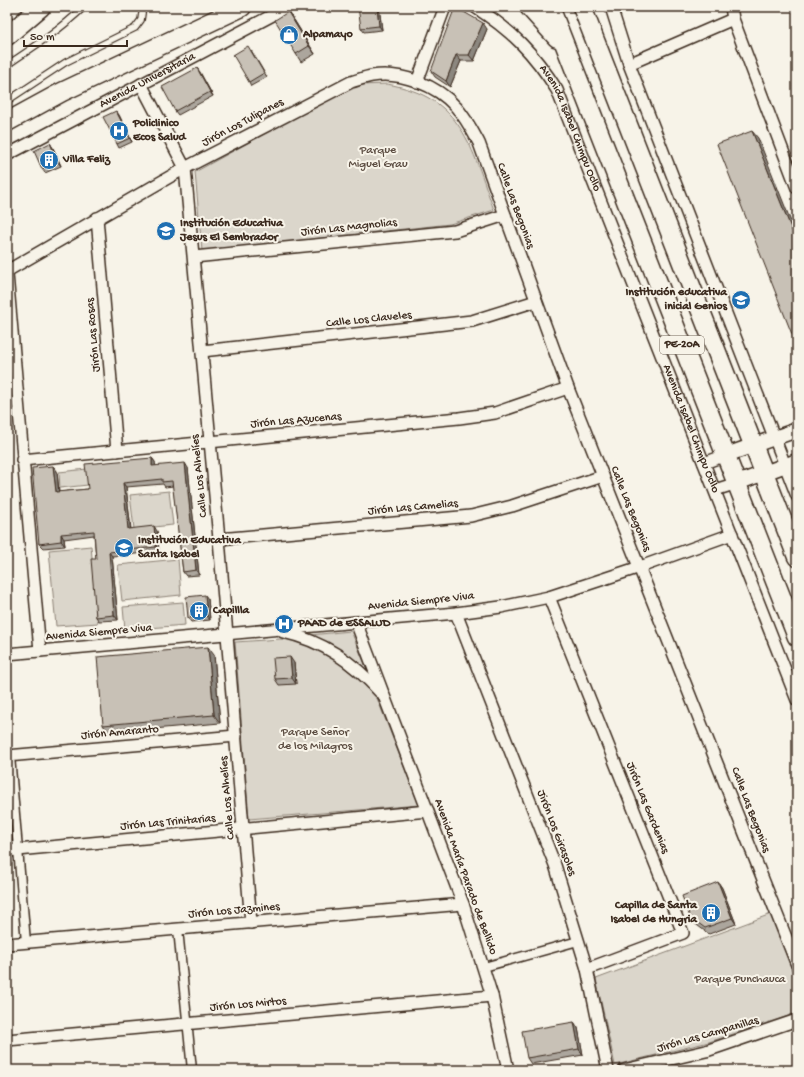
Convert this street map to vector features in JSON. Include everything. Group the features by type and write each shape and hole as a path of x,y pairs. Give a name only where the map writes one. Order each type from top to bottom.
{"main road":[{"path":"7,36 41,7"},
{"name":"Avenida Universitaria","path":"7,122 62,92 242,7"},
{"path":"529,7 549,27 568,53"},
{"name":"Avenida Isabel Chimpu Ocllo","path":"550,7 797,637"},
{"name":"PE-20A","path":"583,8 797,557"}],"street":[{"name":"Avenida Universitaria","path":"7,155 288,7"},
{"path":"417,82 445,7"},
{"name":"Avenida Isabel Chimpu Ocllo","path":"475,7 511,32 528,49 543,68 557,90 797,700"},
{"path":"611,7 613,18 629,64 775,438 791,463 797,496"},
{"path":"731,7 733,19 795,174 797,188"},
{"path":"629,64 733,19"},
{"name":"Jirón Los Tulipanes","path":"7,272 97,218 185,168 351,82 372,76 389,75 417,82"},
{"name":"Calle Las Begonias","path":"417,82 443,96 455,106 468,123 479,143 568,388 797,965"},
{"name":"Calle Los Alhelíes","path":"141,84 185,168 252,923"},
{"name":"Jirón Las Magnolias","path":"194,257 455,231 505,215"},
{"name":"Jirón Las Rosas","path":"97,218 117,450"},
{"path":"7,272 22,460 40,651"},
{"name":"Calle Los Claveles","path":"202,351 464,322 536,301"},
{"name":"Jirón Las Azucenas","path":"22,460 459,418 495,413 568,388"},
{"path":"704,463 797,430"},
{"path":"715,490 791,463"},
{"name":"Jirón Las Camelias","path":"219,539 471,516 512,506 603,476"},
{"name":"Avenida Siempre Viva","path":"7,654 456,613 501,607 549,597 640,567 732,534"},
{"name":"Jirón Las Gardenias","path":"549,597 683,933 587,969"},
{"name":"Jirón Los Girasoles","path":"456,613 555,865 587,969 608,1070"},
{"name":"Avenida María Parado de Bellido","path":"356,622 464,904 492,996 508,1070"},
{"name":"Avenida María Parado de Bellido","path":"275,630 301,636 332,651 364,675 384,696"},
{"name":"Jirón Amaranto","path":"9,756 236,736"},
{"path":"9,756 13,851 26,942"},
{"name":"Jirón Las Trinitarias","path":"13,851 428,811"},
{"name":"Jirón Los Jazmines","path":"7,944 464,904"},
{"path":"178,929 192,1070"},
{"path":"484,967 578,940"},
{"name":"Jirón Los Mirtos","path":"7,1040 492,996"},
{"name":"Jirón Las Campanillas","path":"624,1070 706,1051 797,1020"}],"lane":[{"path":"7,65 48,38 84,7"},
{"path":"7,102 66,62 135,28 141,20 142,7"}],"green space":[{"name":"Parque Miguel Grau","path":"387,84 412,91 433,100 448,113 460,128 470,146 494,210 450,224 202,251 195,172 346,89 360,85"},
{"path":"87,469 88,485 60,488 59,472"},
{"path":"169,491 173,525 134,529 130,495"},
{"path":"91,546 98,623 56,626 49,550"},
{"path":"178,559 181,595 122,601 118,565"},
{"path":"183,602 185,625 125,630 123,607"},
{"path":"351,631 369,674 344,651 310,635"},
{"name":"Parque Señor de los Milagros","path":"281,639 295,640 314,647 350,669 375,693 419,805 249,819 235,642"},
{"name":"Parque Punchauca","path":"771,914 797,983 797,1013 709,1042 615,1065 596,979"}],"building":[{"path":"358,7 377,7 379,26 361,28"},
{"path":"455,7 483,23 469,55 456,55 446,81 431,71"},
{"path":"288,12 309,46 296,54 275,20"},
{"path":"248,46 264,73 249,82 233,55"},
{"path":"197,68 210,92 175,111 162,87"},
{"name":"Policlinico Ecos Salud","path":"116,111 130,138 117,144 103,117"},
{"path":"752,131 797,243 797,347 717,144"},
{"name":"Villa Feliz","path":"50,143 58,162 42,169 34,151"},
{"path":"152,458 152,466 185,463 196,570 183,572 172,481 162,482 162,479 123,483 128,529 154,526 156,547 109,552 114,615 96,617 91,559 96,559 94,531 61,534 61,541 39,544 32,468 53,466 56,492 88,489 85,464"},
{"name":"Capillla","path":"205,595 207,616 188,618 186,597"},
{"path":"208,647 214,715 103,725 97,657"},
{"path":"290,657 292,678 275,679 273,658"},
{"name":"Capilla de Santa Isabel de Hungria","path":"718,882 732,918 705,928 690,917 682,896"},
{"path":"574,1022 579,1049 527,1058 522,1031"}],"place":[{"name":"Alpamayo","path":"289,35"},
{"name":"Policlinico Ecos Salud","path":"119,131"},
{"name":"Villa Feliz","path":"49,160"},
{"name":"Institución Educativa Jesus El Sembrador","path":"166,231"},
{"name":"Institución educativa inicial Genios","path":"741,300"},
{"name":"Institución Educativa Santa Isabel","path":"124,548"},
{"name":"Capillla","path":"199,611"},
{"name":"PAAD de ESSALUD","path":"284,624"},
{"name":"Capilla de Santa Isabel de Hungria","path":"711,913"}]}
